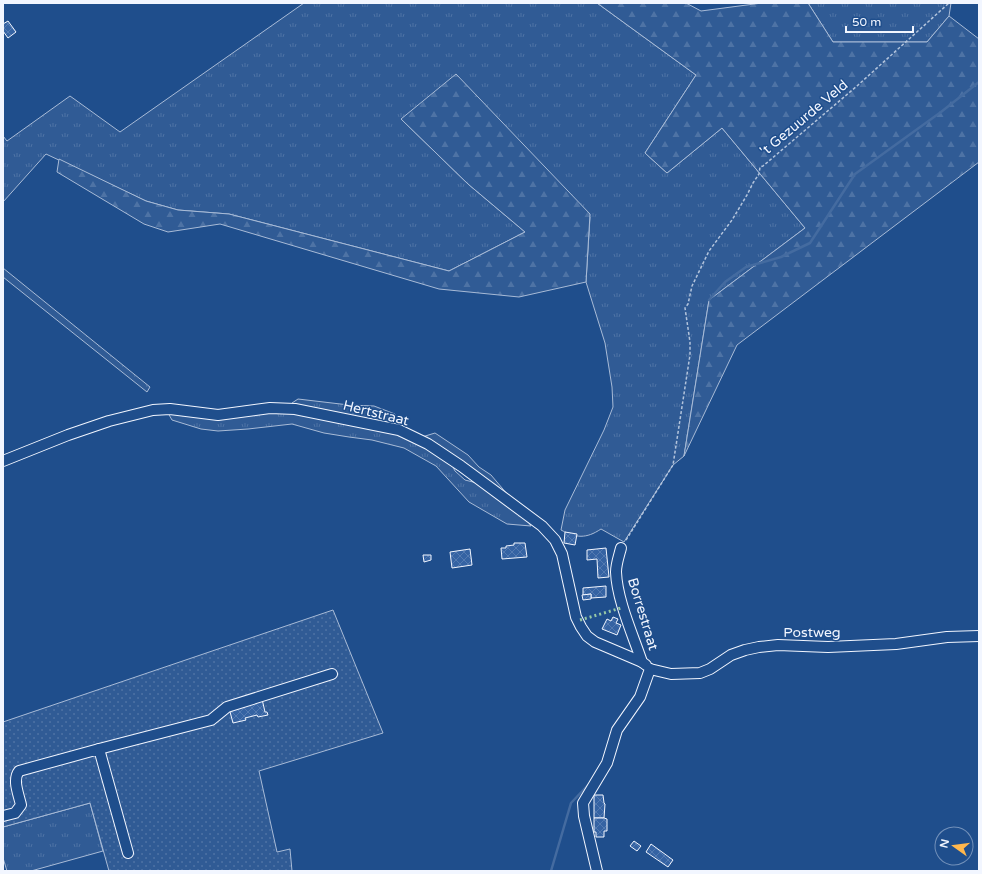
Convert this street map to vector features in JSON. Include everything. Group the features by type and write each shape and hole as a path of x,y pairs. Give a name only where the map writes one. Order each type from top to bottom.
{"street":[{"name":"Hertstraat","path":"3,461 68,435 109,421 153,410 170,409 218,415 270,408 295,409 399,430 428,444 461,466 542,526 555,540 562,554 576,617 587,636 595,642 642,662"},
{"name":"Borrestraat","path":"597,871 584,816 583,803 607,763 617,730 640,697 650,669 642,662 617,585 616,571 620,548"},
{"name":"Postweg","path":"650,669 671,674 700,673 710,669 731,655 759,647 828,647 896,644 946,637 979,636"},
{"path":"3,816 15,812 21,806 16,782 16,775 19,771 211,720 227,707 332,674"},
{"path":"99,749 128,853"}],"path":[{"name":"'t Gezuurde Veld","path":"620,548 674,464 690,355 690,342 685,313 692,286 709,252 732,220 747,195 752,183 760,174 760,167 764,166 857,86 949,3"}],"green space":[{"path":"304,3 597,3 696,75 645,153 667,173 722,128 805,228 709,300 684,456 673,465 624,542 601,529 586,536 571,535 561,530 565,510 604,430 613,407 612,387 605,343 586,282 590,217 401,119 468,184 525,232 449,271 229,214 178,210 146,201 46,154 3,202 3,136 7,141 70,96 120,132"},
{"path":"597,3 686,3 701,11 762,3 808,3 833,42 927,42 949,16 979,39 979,162 737,345 684,456 709,300 805,228 722,128 667,173 645,153 696,75"},
{"path":"808,3 951,3 949,16 927,42 833,42"},
{"path":"456,74 590,214 586,282 519,297 439,289 220,224 168,232 144,224 57,172 59,159 146,201 178,210 229,214 449,271 525,232 468,184 401,119"},
{"path":"3,268 150,387 147,392 3,277"},
{"path":"298,399 349,405 374,406 395,414 394,422 385,423 292,405 292,403"},
{"path":"282,410 391,430 425,447 452,465 455,471 465,480 481,484 526,519 531,526 507,524 469,502 436,466 404,448 372,440 324,433 292,424 218,431 201,429 172,420 168,413"},
{"path":"435,433 468,455 479,467 491,475 508,495 422,437"},
{"path":"333,610 383,733 259,771 277,852 290,849 292,871 109,871 90,803 3,827 3,722"},
{"path":"90,803 103,851 31,871 7,871 3,858 3,827"}],"building":[{"path":"8,21 16,32 8,38 3,31 3,24"},
{"path":"565,532 577,534 575,545 564,543"},
{"path":"514,543 525,543 527,557 502,559 501,548 514,545"},
{"path":"606,548 609,577 598,578 597,559 587,560 587,550"},
{"path":"470,549 472,565 452,568 450,552"},
{"path":"423,555 431,555 431,560 424,562"},
{"path":"606,586 606,597 591,598 591,594 583,595 583,588"},
{"path":"591,594 591,599 583,600 582,595"},
{"path":"613,617 618,619 616,623 621,625 617,635 602,629 607,619 611,621"},
{"path":"262,699 265,712 267,712 268,715 258,717 257,715 245,718 246,720 233,723 229,708"},
{"path":"594,795 603,795 605,804 604,818 594,818"},
{"path":"594,818 607,819 607,831 604,831 604,837 596,837 596,832 594,832"},
{"path":"634,841 641,846 637,851 630,846"},
{"path":"651,844 673,860 668,867 646,852"}],"waterway":[{"path":"709,300 725,282 746,267 781,257 810,243 855,174 941,112 979,82"},
{"path":"551,871 571,803 589,784"}],"hedge":[{"path":"580,620 621,608"}]}
